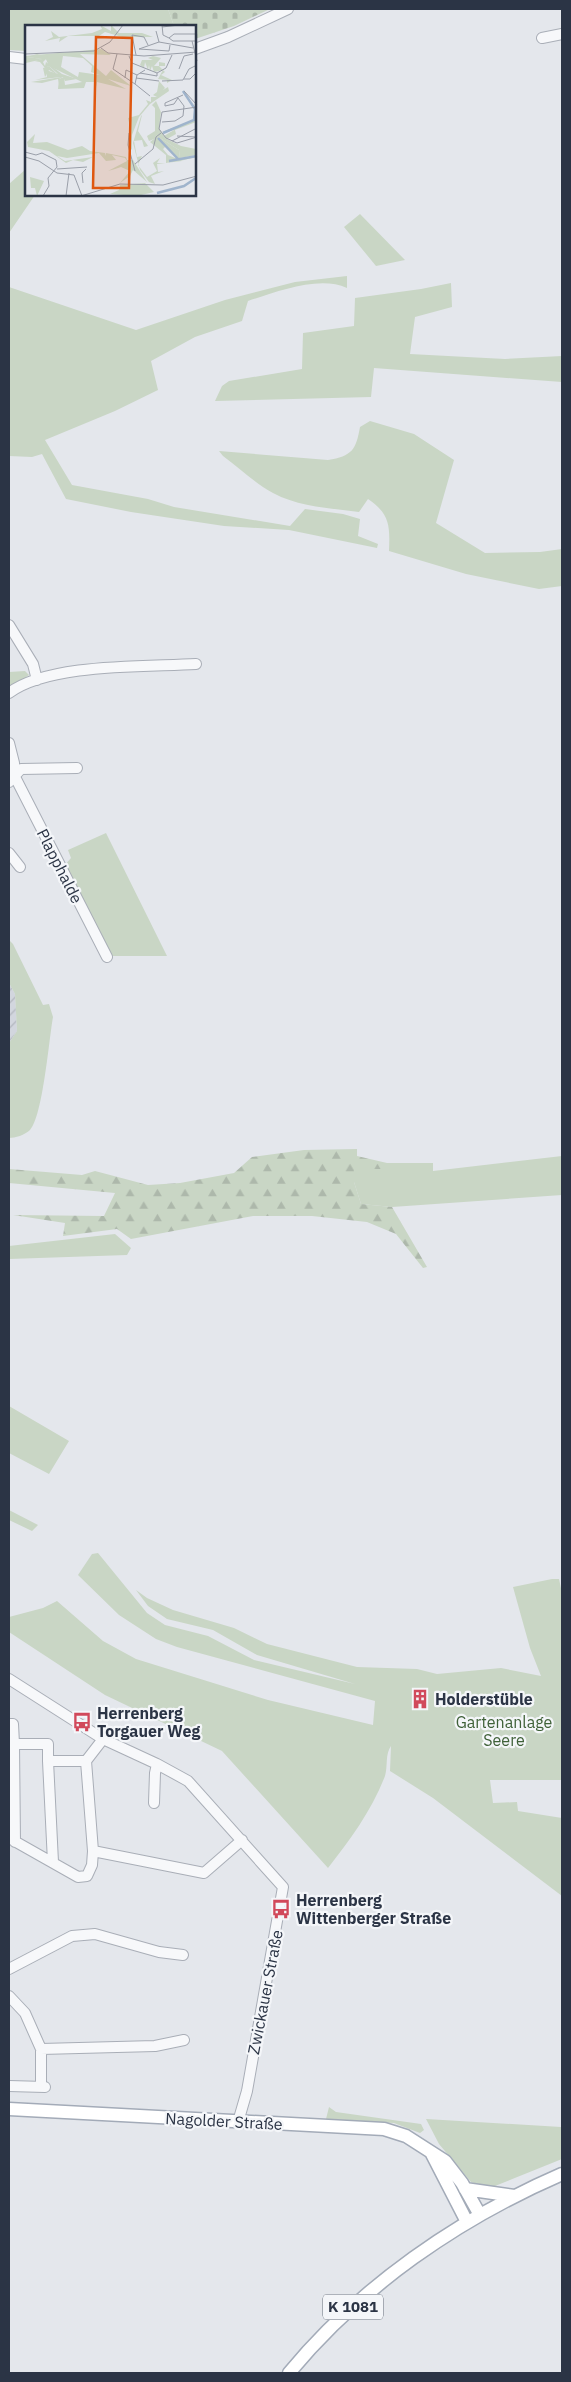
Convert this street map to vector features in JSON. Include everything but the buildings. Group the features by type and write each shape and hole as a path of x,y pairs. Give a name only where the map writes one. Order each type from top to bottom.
{"main road":[{"name":"Nagolder Straße","path":"9,2109 238,2122 374,2127 406,2136 422,2145 450,2166 480,2215"},
{"name":"Nagolder Straße","path":"432,2154 467,2222"},
{"path":"467,2222 514,2196 562,2174"},
{"path":"465,2189 514,2196"},
{"name":"K 1081","path":"289,2373 350,2309 387,2278 467,2222"}],"street":[{"path":"196,49 228,37 288,9"},
{"path":"542,38 562,34"},
{"path":"9,57 25,59"},
{"path":"9,625 33,664 37,680"},
{"path":"9,693 50,675 81,670 196,664"},
{"name":"Plapphalde","path":"9,743 14,763 11,778 107,958"},
{"path":"11,778 21,768 77,768"},
{"path":"9,853 20,867"},
{"name":"Zwickauer Straße","path":"9,1679 103,1739 158,1764 188,1781 283,1888 247,2090 238,2122"},
{"path":"9,1724 13,1724 14,1744 12,1840 78,1877 87,1876 92,1865 86,1761 103,1739"},
{"path":"14,1744 48,1744 53,1862"},
{"path":"48,1761 86,1761"},
{"path":"154,1803 155,1773 158,1764"},
{"path":"92,1851 204,1873 242,1840"},
{"path":"9,1969 72,1936 96,1934 159,1952 183,1955"},
{"path":"9,1996 25,2013 41,2048 43,2087 9,2086"},
{"path":"41,2048 155,2046 184,2040"}],"shaded area":[{"path":"9,983 15,994 17,1031 9,1043"}],"green space":[{"path":"9,9 168,9 174,25 25,25 25,51 9,50"},
{"path":"168,9 270,9 234,26 196,39 196,25 174,25"},
{"path":"25,170 25,196 34,196 9,233 9,184"},
{"path":"360,214 405,260 376,266 344,227"},
{"path":"347,276 347,288 336,284 311,284 248,301 242,321 195,337 151,361 158,390 115,411 45,440 72,485 148,499 174,507 290,526 305,509 343,514 360,519 358,536 378,544 377,548 289,530 224,526 131,512 66,499 42,454 32,457 9,456 9,287 136,330 225,300 295,282"},
{"path":"451,283 452,307 415,317 410,354 505,359 562,356 562,382 374,368 371,397 215,401 222,386 229,381 302,369 303,333 354,326 355,298"},
{"path":"370,421 414,434 454,460 436,523 485,553 540,552 562,549 562,586 539,589 466,574 389,551 389,528 385,515 368,499 359,512 315,506 283,498 260,485 219,451 328,460 343,456 352,451 357,441 360,427"},
{"path":"25,671 29,675 9,688 9,672"},
{"path":"106,833 167,956 109,956 64,866 71,858 68,850"},
{"path":"9,940 13,944 43,1005 49,1004 53,1017 42,1094 35,1122 30,1130 17,1137 9,1138 9,1043 17,1031 15,994 9,983"},
{"path":"357,1149 357,1156 387,1163 388,1169 354,1169 354,1182 361,1204 392,1207 427,1267 423,1268 396,1234 367,1222 312,1216 253,1216 131,1239 117,1229 63,1236 65,1223 13,1215 104,1216 115,1193 9,1183 9,1169 82,1175 95,1171 148,1185 180,1183 234,1173 252,1157 304,1150"},
{"path":"562,1156 562,1195 392,1207 361,1204 354,1182 354,1169 387,1167 387,1163 433,1163 433,1171"},
{"path":"115,1234 131,1248 127,1255 9,1259 9,1246"},
{"path":"9,1406 69,1441 49,1474 9,1453"},
{"path":"9,1510 38,1525 32,1531 9,1520"},
{"name":"Gartenanlage Seere","path":"98,1553 147,1613 165,1625 208,1636 254,1660 355,1684 257,1655 213,1630 167,1619 148,1606 136,1590 147,1598 173,1610 234,1628 267,1644 357,1667 417,1669 437,1674 501,1668 541,1676 530,1648 513,1587 559,1579 562,1593 562,1780 490,1780 493,1803 517,1802 518,1811 562,1818 562,1896 433,1798 390,1771 391,1746 388,1753 385,1776 374,1801 352,1836 328,1868 222,1751 105,1695 9,1632 9,1617 43,1608 57,1601 103,1641 136,1659 268,1700 373,1725 375,1701 177,1647 156,1639 119,1615 78,1575 92,1554"},
{"path":"329,2107 336,2112 421,2124 424,2130 420,2133 394,2123 326,2119"},
{"path":"562,2116 562,2159 490,2188 471,2182 439,2144 426,2119 561,2127"}],"place":[{"name":"Holderstüble","path":"420,1699"},
{"name":"Herrenberg Torgauer Weg","path":"82,1722"},
{"name":"Herrenberg Wittenberger Straße","path":"281,1909"}]}
